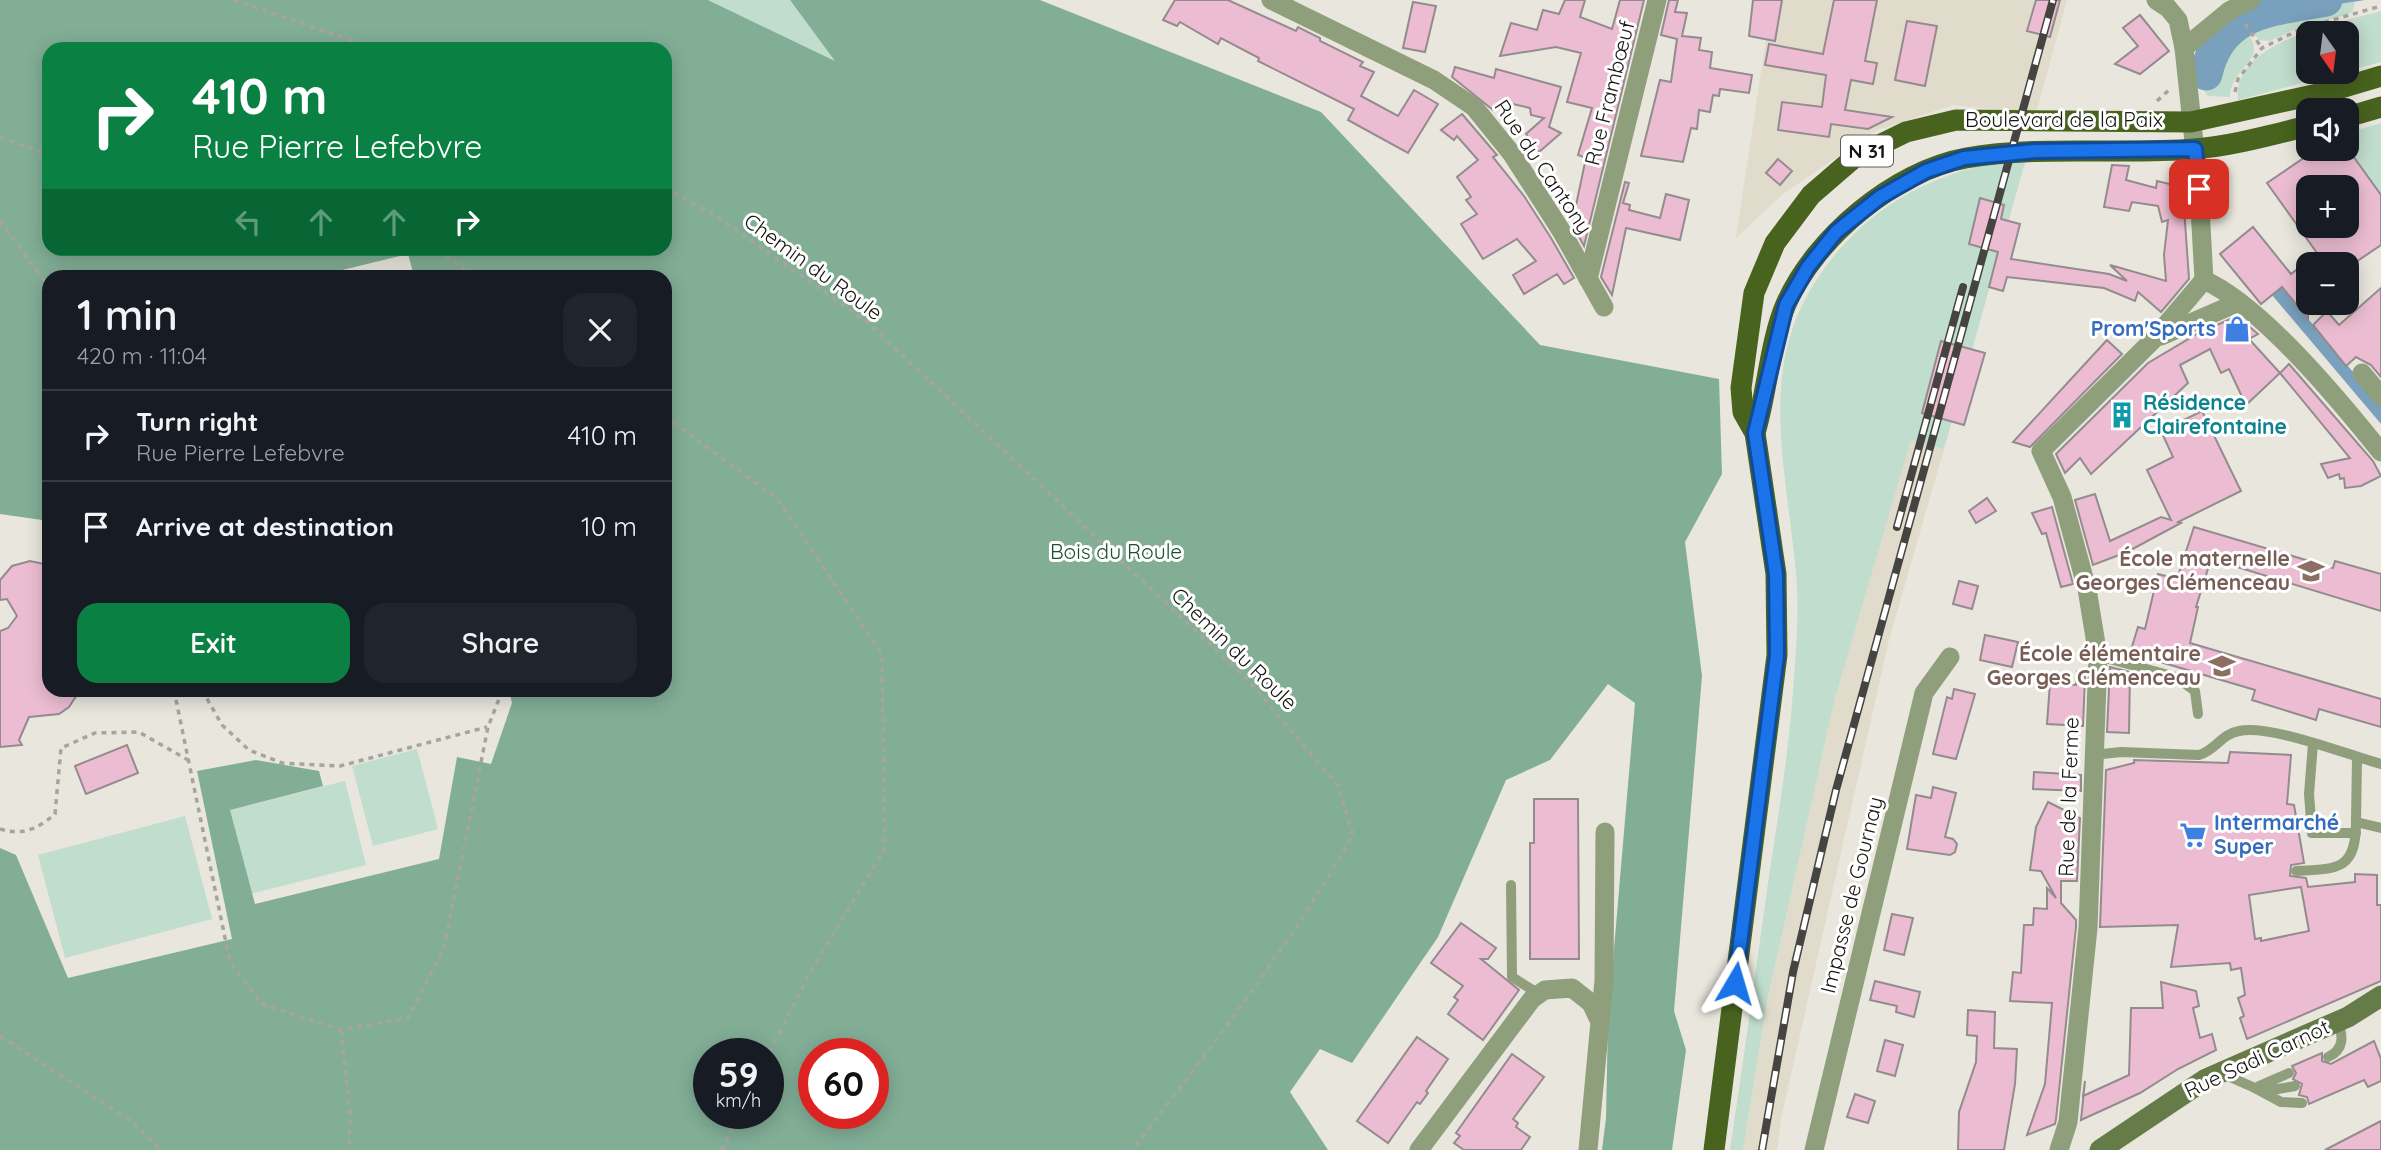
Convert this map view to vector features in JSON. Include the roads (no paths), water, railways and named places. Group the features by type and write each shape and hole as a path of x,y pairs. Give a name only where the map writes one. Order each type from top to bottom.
{"main road":[{"name":"Boulevard de la Paix","path":"1714,1150 1777,655 1776,574 1755,433 1743,412 1741,388 1755,293 1776,243 1811,195 1855,157 1906,132 1956,120 2191,122 2331,91 2381,76"},
{"path":"2359,113 2381,107"},
{"name":"Boulevard de la Paix","path":"1755,433 1786,305 1808,267 1836,232 1880,197 1926,171 1964,158 2035,151 2195,149 2296,128"}],"street":[{"name":"Rue du Cantony","path":"1271,0 1434,80 1474,107 1511,154 1562,232 1604,307"},
{"name":"Rue Frambœuf","path":"1588,279 1657,0"},
{"path":"2154,339 2204,280 2199,189 2184,48 2178,20 2168,8 2156,0"},
{"path":"2184,48 2229,10 2251,0"},
{"path":"2204,280 2239,302 2316,376 2381,452"},
{"path":"2154,339 2239,302"},
{"name":"Rue de la Ferme","path":"2059,1150 2068,1122 2088,928 2098,656 2087,589 2062,496 2042,451 2154,339"},
{"path":"2362,373 2381,396"},
{"name":"Impasse de Gournay","path":"1814,1150 1924,693 1950,657"},
{"path":"1588,1150 1604,981 1605,832"},
{"path":"1419,1150 1532,999 1539,994 1555,988 1572,988 1591,1003 1600,1022"},
{"name":"Rue Sadi Carnot","path":"2100,1150 2182,1094 2219,1073 2343,1019 2381,996"},
{"path":"2343,1019 2381,1009"}],"lane":[{"path":"2098,656 2176,677 2195,691 2198,714"},
{"path":"2093,755 2121,752 2199,755 2209,752 2226,734 2242,730 2313,744 2381,764"},
{"path":"2313,744 2309,794 2312,833 2381,828"},
{"path":"2296,871 2339,867 2351,859 2356,828 2357,758"},
{"path":"1511,885 1512,977 1539,994"},
{"path":"2334,1056 2342,1037 2343,1019"},
{"path":"2219,1073 2241,1079 2255,1088 2281,1102 2298,1095 2278,1089 2255,1088"},
{"path":"2255,1088 2290,1073"}],"water":[{"path":"2303,0 2365,0 2272,14 2247,24 2241,14"},
{"path":"2237,17 2243,26 2222,46 2212,73 2200,74 2212,41"},
{"path":"2281,287 2296,305 2296,315 2305,315 2381,405 2381,424 2272,295"}],"waterway":[{"path":"2206,74 2213,53 2223,37 2236,25 2268,11 2326,0"}],"railway":[{"path":"1762,1150 1793,972 1836,790 2053,0"},
{"path":"1897,527 1963,287"}],"place":[{"name":"Prom'Sports","path":"2237,329"},
{"name":"Résidence Clairefontaine","path":"2122,415"},
{"name":"École maternelle Georges Clémenceau","path":"2311,571"},
{"name":"École élémentaire Georges Clémenceau","path":"2222,666"},
{"name":"Intermarché Super","path":"2193,835"}],"park label":[{"name":"Bois du Roule","path":"1116,552"}]}
